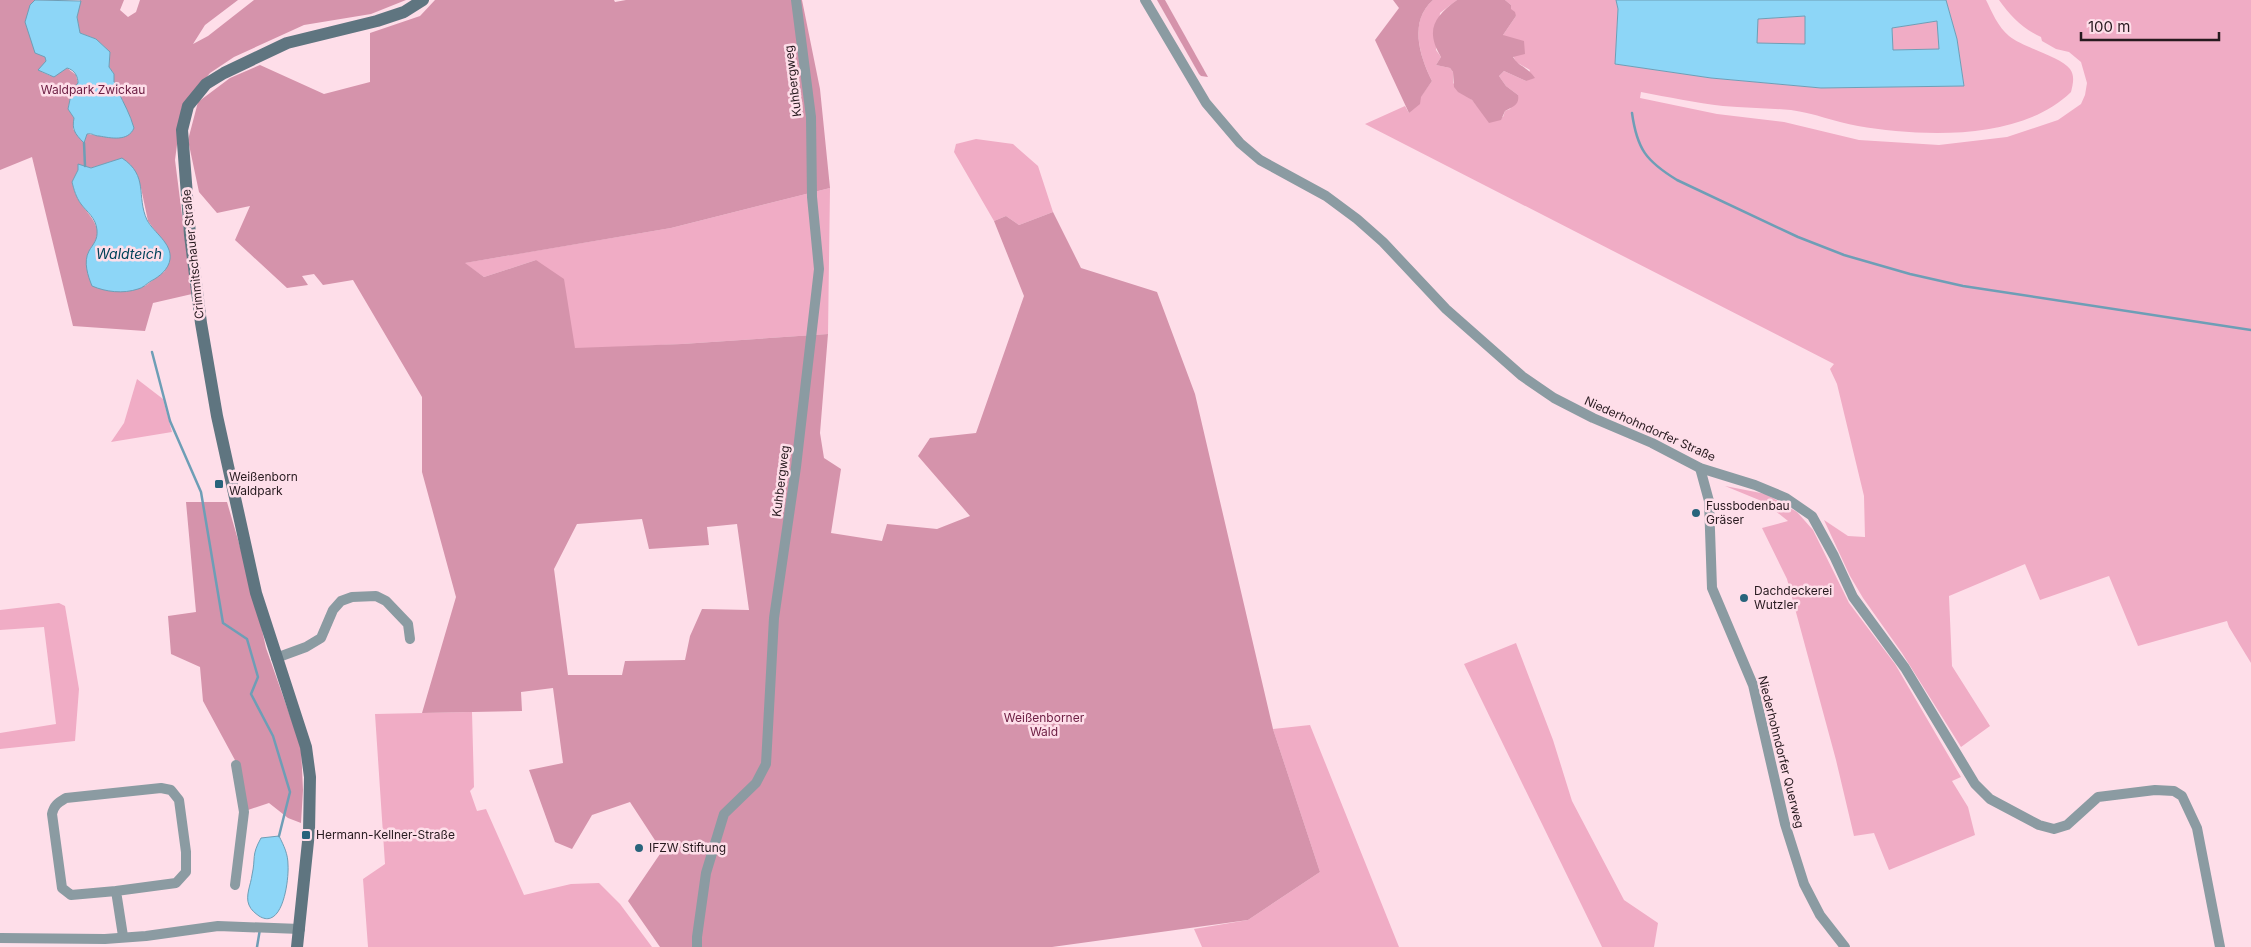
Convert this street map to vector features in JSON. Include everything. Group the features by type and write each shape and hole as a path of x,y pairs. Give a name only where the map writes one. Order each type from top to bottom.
{"main road":[{"name":"Crimmitschauer Straße","path":"297,947 309,832 310,777 306,747 256,593 208,370 190,235 182,130 188,106 206,84 224,73 287,43 377,22 404,12 423,0"}],"street":[{"name":"Kuhbergweg","path":"697,947 706,873 724,814 756,783 766,764 774,618 795,473 819,269 812,196 810,117 796,0"},
{"name":"Niederhohndorfer Straße","path":"1145,0 1206,103 1250,152 1260,160 1326,196 1349,212 1383,242 1460,322 1494,353 1542,390 1566,405 1652,443 1700,468 1755,485 1786,498 1812,516 1834,556 1853,597 1905,668 1975,784 1990,799 2039,825 2054,830 2067,825 2098,797 2155,790 2174,791 2182,796 2197,828 2220,947"},
{"name":"Niederhohndorfer Querweg","path":"1700,468 1709,501 1712,588 1753,685 1785,824 1804,884 1820,914 1845,947"},
{"path":"276,658 306,647 321,638 332,610 341,600 352,596 376,596 386,601 408,624 410,639"},
{"path":"235,885 244,812 236,765"},
{"path":"161,788 171,790 179,800 186,852 186,872 176,883 116,891 71,895 62,888 52,814 53,808 66,798 161,788"},
{"path":"116,891 123,936"},
{"path":"0,938 105,939 123,936 146,936 218,926 251,926 300,930"}],"shaded area":[{"path":"1433,0 1457,0 1440,13 1436,50 1441,57 1436,65 1450,68 1453,72 1453,83 1481,111 1503,117 1505,111 1510,109 1518,95 1506,86 1499,76 1504,71 1526,81 1530,70 1516,62 1503,35 1516,16 1510,9 1511,5 1505,0 1616,0 1618,9 1615,64 1711,78 1821,88 1964,86 1957,39 1946,0 1986,0 1998,24 2009,36 2024,45 2059,60 2072,72 2073,83 2071,92 2050,108 2026,120 1970,132 1941,133 1884,130 1791,110 1723,106 1641,92 1640,98 1717,114 1784,122 1859,140 1939,145 2007,137 2058,120 2081,104 2085,95 2087,83 2081,62 2069,52 2056,49 2042,41 2041,37 2017,21 1999,0 2251,0 2251,663 2227,621 2138,646 2109,576 2040,600 2025,564 1949,596 1952,666 1990,726 1961,747 1902,653 1863,598 1850,576 1824,520 1848,536 1865,537 1864,496 1837,384 1830,369 1834,364 1365,124 1405,106 1409,113 1432,81 1420,49 1419,28 1426,8"},
{"path":"1805,16 1805,44 1757,43 1757,19"},
{"path":"1937,21 1939,49 1893,50 1892,28"},
{"path":"976,139 1013,144 1038,166 1053,212 1019,225 1006,216 994,221 954,152 956,144"},
{"path":"830,188 828,334 575,349 536,260 484,277 464,263 671,228"},
{"path":"137,379 163,399 172,432 111,442 124,423"},
{"path":"1725,486 1766,494 1797,512 1813,530 1849,603 1895,664 1961,777 1952,781 1968,807 1975,835 1889,870 1874,833 1854,836 1836,760 1787,579 1762,528 1788,521 1764,502"},
{"path":"59,603 65,606 79,689 75,741 0,749 0,733 56,724 44,627 0,630 0,610"},
{"path":"1516,643 1553,740 1572,801 1624,900 1658,923 1654,947 1602,947 1464,664"},
{"path":"472,712 474,787 470,791 477,811 486,809 524,895 571,884 599,883 620,904 652,947 368,947 363,879 385,864 375,714"},
{"path":"1310,725 1399,947 1202,947 1194,929 1248,920 1320,872 1273,729"}],"green space":[{"name":"Waldpark Zwickau","path":"0,0 35,0 30,8 27,22 33,41 45,57 46,61 42,72 51,76 67,68 76,75 78,83 72,90 68,109 74,118 73,129 84,142 87,134 114,138 131,119 114,82 114,74 109,67 110,52 96,39 80,33 77,17 80,0 124,0 120,10 128,17 136,12 140,0 238,0 205,25 193,44 208,36 254,0 406,0 371,14 304,25 234,57 210,73 182,107 175,160 192,294 153,303 145,331 73,326 32,157 0,170","holes":["113,161 141,188 148,221 167,247 165,271 145,286 89,252 94,245 98,232 94,221 78,199 72,182 79,165 91,168"]},
{"name":"Weißenborner Wald","path":"435,0 614,0 615,2 626,0 802,0 820,89 830,188 671,228 465,263 484,277 536,260 564,279 575,348 682,344 828,334 820,433 824,458 841,469 831,533 882,541 887,524 937,529 970,516 918,456 930,438 976,433 1024,296 994,221 1006,216 1019,225 1053,212 1081,268 1157,292 1195,394 1273,729 1320,872 1248,920 1052,947 660,947 628,901 662,851 630,802 592,815 572,849 555,842 529,770 563,763 553,688 521,692 522,711 422,713 456,597 422,472 422,397 353,280 323,285 314,274 302,276 308,285 287,288 235,240 250,206 217,213 199,192 188,140 198,102 230,78 260,65 324,94 370,82 370,33 420,16","holes":["642,519 649,549 709,545 707,527 737,524 749,610 702,609 690,636 685,660 625,661 622,675 568,675 554,569 577,524"]},
{"path":"1157,0 1165,0 1208,77 1199,74"},
{"path":"1393,0 1433,0 1421,18 1419,28 1420,49 1432,81 1421,97 1420,104 1409,113 1375,40 1399,8"},
{"path":"1457,0 1505,0 1515,12 1516,16 1503,35 1524,41 1525,54 1513,57 1535,78 1526,81 1504,71 1499,76 1506,86 1518,95 1518,101 1505,111 1501,120 1489,123 1472,100 1458,92 1454,87 1453,72 1450,68 1436,65 1441,57 1434,39 1434,25 1443,12"},
{"path":"186,502 227,502 255,598 266,648 301,747 303,790 301,823 288,818 269,803 245,811 236,762 203,701 200,667 171,654 168,616 196,612"}],"water":[{"path":"35,0 81,1 77,17 80,33 96,39 110,52 109,67 114,74 114,82 119,86 118,91 134,128 128,135 114,138 87,134 84,143 76,134 73,125 74,118 68,109 72,90 78,83 76,74 67,68 54,77 38,70 46,61 45,57 35,53 25,22 30,5"},
{"path":"1616,0 1946,0 1957,39 1964,86 1821,88 1711,78 1615,64 1618,9","holes":["1805,16 1805,44 1757,43 1758,19","1937,21 1939,49 1893,50 1892,28"]},
{"name":"Waldteich","path":"122,158 136,172 147,220 168,248 170,259 168,266 163,272 143,287 121,292 103,290 92,286 86,260 96,239 96,226 78,199 72,182 78,170 78,164 91,168"},
{"path":"279,836 287,857 286,891 279,910 274,916 267,919 259,916 252,910 248,901 248,894 255,853 261,838"}],"waterway":[{"path":"1632,113 1640,145 1650,160 1666,173 1798,237 1844,255 1910,274 1963,286 2251,330"},
{"path":"84,143 85,166"},
{"path":"152,352 170,421 201,492 223,623 247,639 258,677 251,694 273,736 290,792 279,836"},
{"path":"257,947 260,929"}],"place":[{"name":"Weißenborn Waldpark","path":"219,484"},
{"name":"Fussbodenbau Gräser","path":"1696,513"},
{"name":"Dachdeckerei Wutzler","path":"1744,598"},
{"name":"Hermann-Kellner-Straße","path":"306,835"},
{"name":"IFZW Stiftung","path":"639,848"}]}
